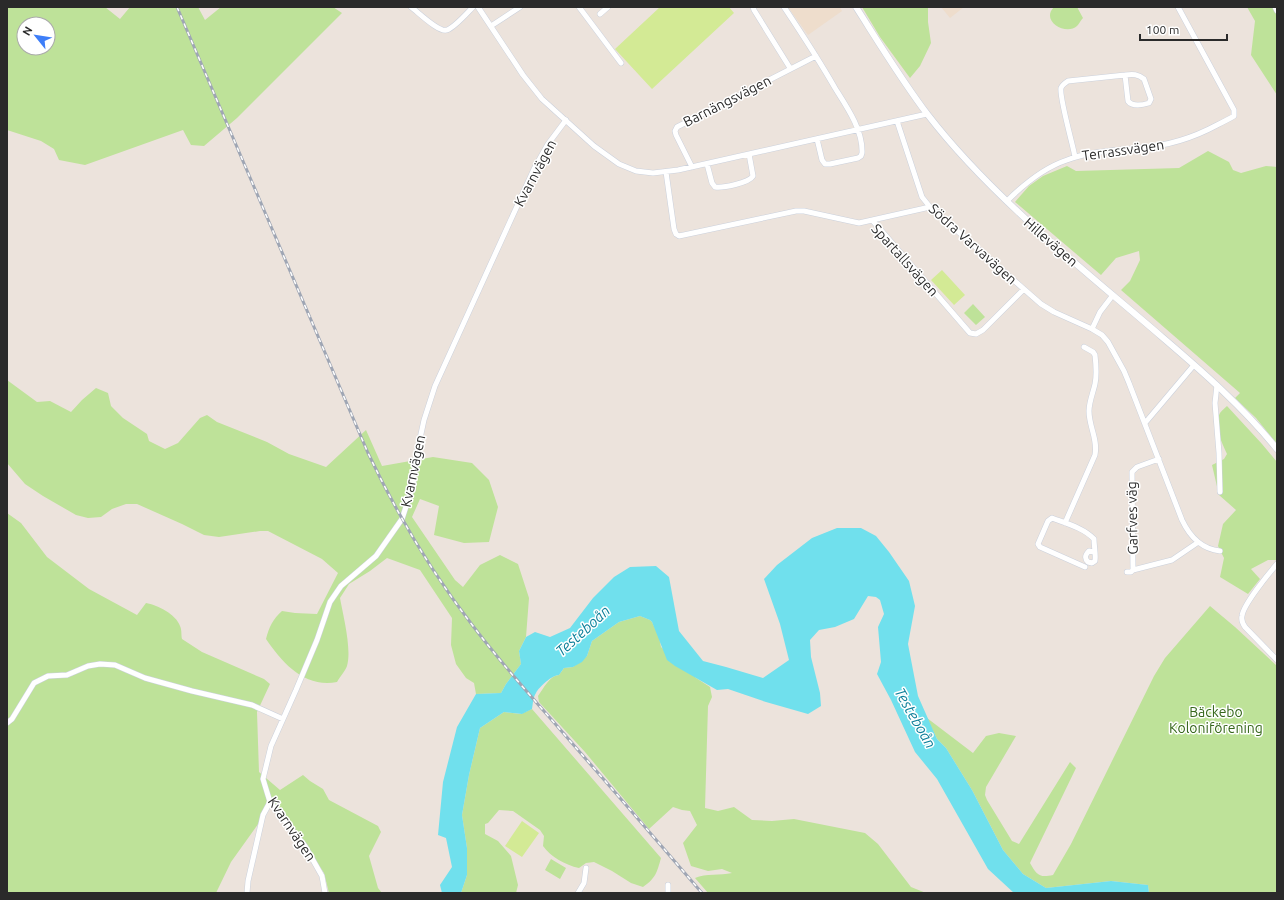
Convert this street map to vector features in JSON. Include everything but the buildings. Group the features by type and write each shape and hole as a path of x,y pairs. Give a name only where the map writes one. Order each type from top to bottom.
{"street":[{"path":"411,7 439,29 444,31 451,28 473,7"},
{"path":"478,7 523,76 542,99 603,153 625,167 641,172 666,172 707,164 927,114"},
{"path":"491,26 520,7"},
{"path":"579,7 621,63"},
{"path":"600,14 608,7"},
{"path":"753,7 790,68"},
{"path":"784,7 848,109 858,130 862,151 861,156 825,164 822,160 817,139"},
{"name":"Hillevägen","path":"856,7 927,114 950,142 1030,223 1217,385 1258,425 1277,449"},
{"name":"Terrassvägen","path":"1007,201 1022,186 1038,174 1054,165 1075,157 1098,152 1172,143 1192,137 1232,117 1235,112 1178,7"},
{"path":"1275,7 1277,11"},
{"name":"Barnängsvägen","path":"692,167 676,134 675,131 677,127 816,56"},
{"path":"1075,157 1063,104 1061,90 1063,85 1068,81 1125,75 1138,75 1144,79 1151,99 1149,103 1129,104 1125,75"},
{"name":"Kvarnvägen","path":"325,893 322,876 305,846 270,802 263,779 271,746 317,640 330,602 341,586 376,556 402,519 412,485 424,420 435,386 534,169 548,144 566,120"},
{"name":"Södra Varvavägen","path":"897,121 922,197 930,207 1048,309 1092,329 1105,339 1124,371 1182,520 1189,534 1198,543"},
{"path":"707,164 712,183 715,187 746,182 753,176 749,154"},
{"name":"Spartallsvägen","path":"666,172 674,229 676,234 679,236 796,211 804,211 859,224 873,221 970,333 976,334 983,330 1024,289"},
{"path":"873,221 930,207"},
{"path":"1092,329 1100,312 1113,295"},
{"path":"1065,523 1096,450 1089,409 1095,380 1095,355 1093,352 1084,347"},
{"path":"1145,423 1194,365"},
{"path":"1217,385 1215,403 1220,492"},
{"name":"Garfves väg","path":"1133,570 1132,472 1137,467 1159,459"},
{"path":"1085,567 1040,547 1038,544 1048,521 1052,518 1090,535 1094,539 1094,552"},
{"path":"1198,543 1220,551"},
{"name":"Garfves väg","path":"1127,572 1172,560 1198,543"},
{"path":"1277,564 1264,580 1242,614 1242,620 1245,627 1277,660"},
{"path":"7,723 12,719 34,683 48,676 67,674 88,666 100,664 115,665 145,678 252,705 283,719"},
{"path":"247,893 248,881 263,816 270,802"},
{"path":"578,893 584,883 586,868"},
{"path":"668,885 668,893"}],"shaded area":[{"path":"788,7 840,7 842,11 808,35"},
{"path":"941,7 964,7 950,18"}],"green space":[{"path":"7,7 105,7 120,19 130,7 198,7 205,20 221,7 333,7 342,13 237,118 204,146 191,145 183,130 85,165 59,160 54,149 41,141 7,130"},
{"path":"660,7 729,7 734,13 652,89 615,49"},
{"path":"862,7 928,7 928,22 931,43 920,66 910,78 880,37"},
{"path":"1054,7 1077,7 1083,18 1077,26 1072,29 1061,28 1052,22 1050,17"},
{"path":"1247,7 1273,7 1277,15 1277,95 1251,55 1255,21"},
{"path":"1208,151 1229,162 1233,170 1241,173 1266,166 1277,167 1277,444 1256,418 1235,398 1240,393 1121,290 1130,281 1140,260 1139,251 1116,258 1101,275 1015,202 1029,186 1043,176 1067,166 1076,171 1179,168"},
{"path":"942,270 965,295 954,305 931,280"},
{"path":"973,304 985,317 976,325 964,313"},
{"path":"7,380 37,402 50,401 71,412 96,388 108,393 111,406 123,418 147,434 149,441 165,449 178,443 200,418 207,415 217,422 267,442 289,454 326,467 366,430 382,466 433,457 472,463 489,480 498,507 489,542 464,543 434,535 439,506 420,499 412,517 455,580 463,587 480,565 500,555 518,564 529,598 526,637 519,651 521,664 501,693 476,694 474,683 466,678 456,664 451,645 452,618 420,570 387,558 349,584 340,598 346,632 348,659 347,666 337,682 325,683 305,678 287,665 266,639 267,635 274,620 282,611 317,614 338,573 322,559 268,531 219,537 204,535 137,504 126,504 112,509 101,517 88,518 76,515 43,496 25,484 7,463"},
{"path":"1227,406 1277,462 1277,560 1268,560 1251,569 1260,579 1248,594 1220,577 1224,558 1218,546 1223,524 1236,510 1219,495 1212,465 1224,459 1227,454 1219,434 1217,423 1220,413"},
{"path":"7,513 21,523 47,557 89,589 137,615 146,603 161,608 178,622 181,629 182,639 202,652 264,679 270,684 257,712 259,772 280,790 303,775 323,789 329,800 378,826 381,832 369,856 378,888 382,893 329,893 324,873 273,803 231,862 216,893 7,893"},
{"name":"Bäckebo Koloniförening","path":"1210,606 1277,666 1277,893 1149,893 1148,885 1111,881 1046,888 1023,874 1003,850 972,790 946,748 937,739 927,718 973,753 986,736 999,733 1016,736 986,787 985,795 1012,841 1019,844 1070,762 1076,768 1030,863 1039,875 1053,875 1071,844 1154,676 1165,658"},
{"path":"640,616 652,622 659,637 661,647 696,678 710,687 712,697 708,706 705,808 718,811 734,807 752,820 772,821 794,819 865,833 878,844 911,887 926,893 708,893 695,878 699,876 732,873 722,869 708,871 691,866 683,843 697,825 690,811 673,807 649,829 585,752 539,702 538,696 547,683 555,676 559,675 564,668 573,667 587,656 592,641 619,622"},
{"path":"532,709 661,858 651,881 643,887 631,883 594,862 586,863 579,868 564,863 550,854 543,846 544,836 540,830 513,811 499,810 488,823 485,824 485,834 498,841 511,856 518,885 516,893 461,893 467,875 467,848 462,815 469,775 480,728 504,712 521,714"},
{"path":"522,821 539,833 522,857 505,846"},
{"path":"551,859 566,868 560,879 545,870"}],"water":[{"name":"Testeboån","path":"837,528 861,528 876,536 909,581 915,606 908,644 918,696 937,739 946,748 972,790 1003,850 1023,874 1046,888 1111,881 1148,885 1149,893 1014,893 988,869 937,779 915,752 877,674 881,662 878,627 884,614 880,600 876,597 868,596 854,619 835,627 819,630 810,640 811,657 820,693 821,706 808,714 728,689 717,690 667,660 650,620 640,616 619,622 592,641 587,656 582,662 573,667 564,668 559,675 549,679 543,685 535,695 532,709 522,714 504,712 480,728 469,775 462,815 467,848 467,875 461,893 442,893 440,885 452,867 446,838 438,835 443,782 457,727 476,694 501,693 521,664 519,651 526,637 535,632 550,637 570,628 593,598 614,577 630,567 656,566 669,577 679,631 703,661 763,678 789,660 780,624 764,579 777,565 812,538"}],"railway":[{"path":"177,7 368,453 403,521 443,585 497,656 702,893"}]}
